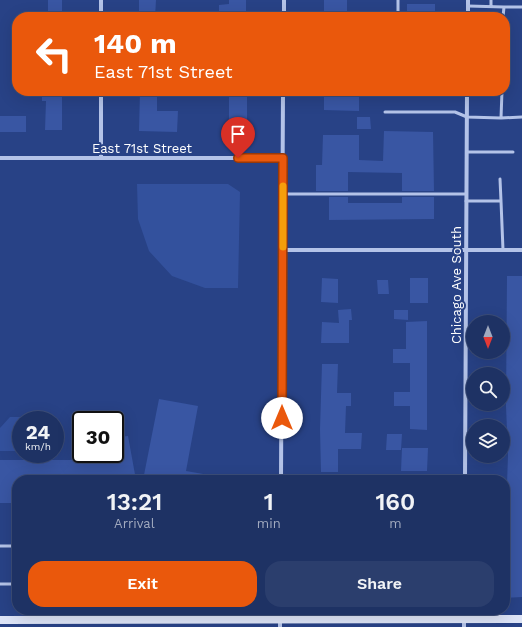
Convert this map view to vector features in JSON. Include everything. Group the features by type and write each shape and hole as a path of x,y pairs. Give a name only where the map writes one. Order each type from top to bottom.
{"street":[{"path":"101,0 101,12"},
{"path":"284,0 284,12"},
{"path":"468,0 468,12"},
{"path":"101,96 101,158"},
{"path":"281,475 284,96"},
{"name":"Chicago Ave South","path":"465,475 467,96"},
{"name":"East 71st Street","path":"0,158 283,158"},
{"path":"283,250 522,250"},
{"path":"0,620 96,624 129,620 280,623 464,623 522,619"}],"lane":[{"path":"398,0 398,12"},
{"path":"491,6 492,0"},
{"path":"468,6 522,6"},
{"path":"504,7 504,12"},
{"path":"501,118 502,96"},
{"path":"385,112 455,112 467,117 522,118"},
{"path":"467,152 513,152"},
{"path":"500,180 503,250"},
{"path":"283,194 466,194"},
{"path":"466,201 501,201"},
{"path":"0,546 12,546"},
{"path":"0,584 12,584"},
{"path":"128,615 129,620"}],"shaded area":[{"path":"137,184 228,184 240,192 238,288 205,288 172,276 149,251 138,219"},
{"path":"10,417 12,417 12,451 0,451 0,428"}],"building":[{"path":"48,0 62,0 62,12 48,12"},
{"path":"139,0 156,0 155,12 139,12"},
{"path":"229,0 246,0 246,12 219,12 219,5 229,4"},
{"path":"324,0 347,0 347,12 324,12"},
{"path":"407,4 435,4 435,12 407,12"},
{"path":"42,96 62,96 62,130 45,130 46,101 42,101"},
{"path":"140,96 157,96 157,111 178,111 177,132 139,131"},
{"path":"229,96 247,96 247,130 229,130"},
{"path":"324,96 359,96 359,111 324,110"},
{"path":"0,116 26,116 26,132 0,132"},
{"path":"357,117 370,117 371,129 357,129"},
{"path":"384,131 433,132 434,191 402,191 402,173 348,172 348,191 316,191 316,165 322,165 323,135 359,135 359,160 383,161"},
{"path":"329,197 348,197 348,203 402,203 402,197 434,197 434,219 329,220"},
{"path":"507,276 522,276 522,597 510,598 510,475 507,475 508,463 510,463 510,419 507,419 506,411 510,411 510,367 506,367 506,359 510,359 510,315 507,315"},
{"path":"322,278 338,279 338,303 321,302"},
{"path":"410,278 428,278 428,303 410,303"},
{"path":"377,280 388,280 389,294 378,294"},
{"path":"351,309 352,320 349,320 349,343 321,343 322,322 339,323 338,310"},
{"path":"394,310 408,310 408,320 394,319"},
{"path":"427,321 427,430 410,429 410,406 394,406 394,392 410,392 410,363 393,363 393,349 406,349 406,322"},
{"path":"322,364 338,364 337,393 351,393 351,406 346,406 345,433 362,433 361,449 338,449 338,472 321,472 320,429"},
{"path":"159,399 198,406 186,471 209,475 144,475"},
{"path":"387,434 402,434 401,450 386,450"},
{"path":"124,436 128,436 135,475 12,475 12,503 0,503 0,460 12,460 12,463 64,463 64,460 72,460 72,463 124,463"},
{"path":"402,448 428,448 427,471 401,471"}],"slow traffic":[{"path":"283,186 283,247"}],"route":[{"path":"238,158 283,158 282,418"}]}
